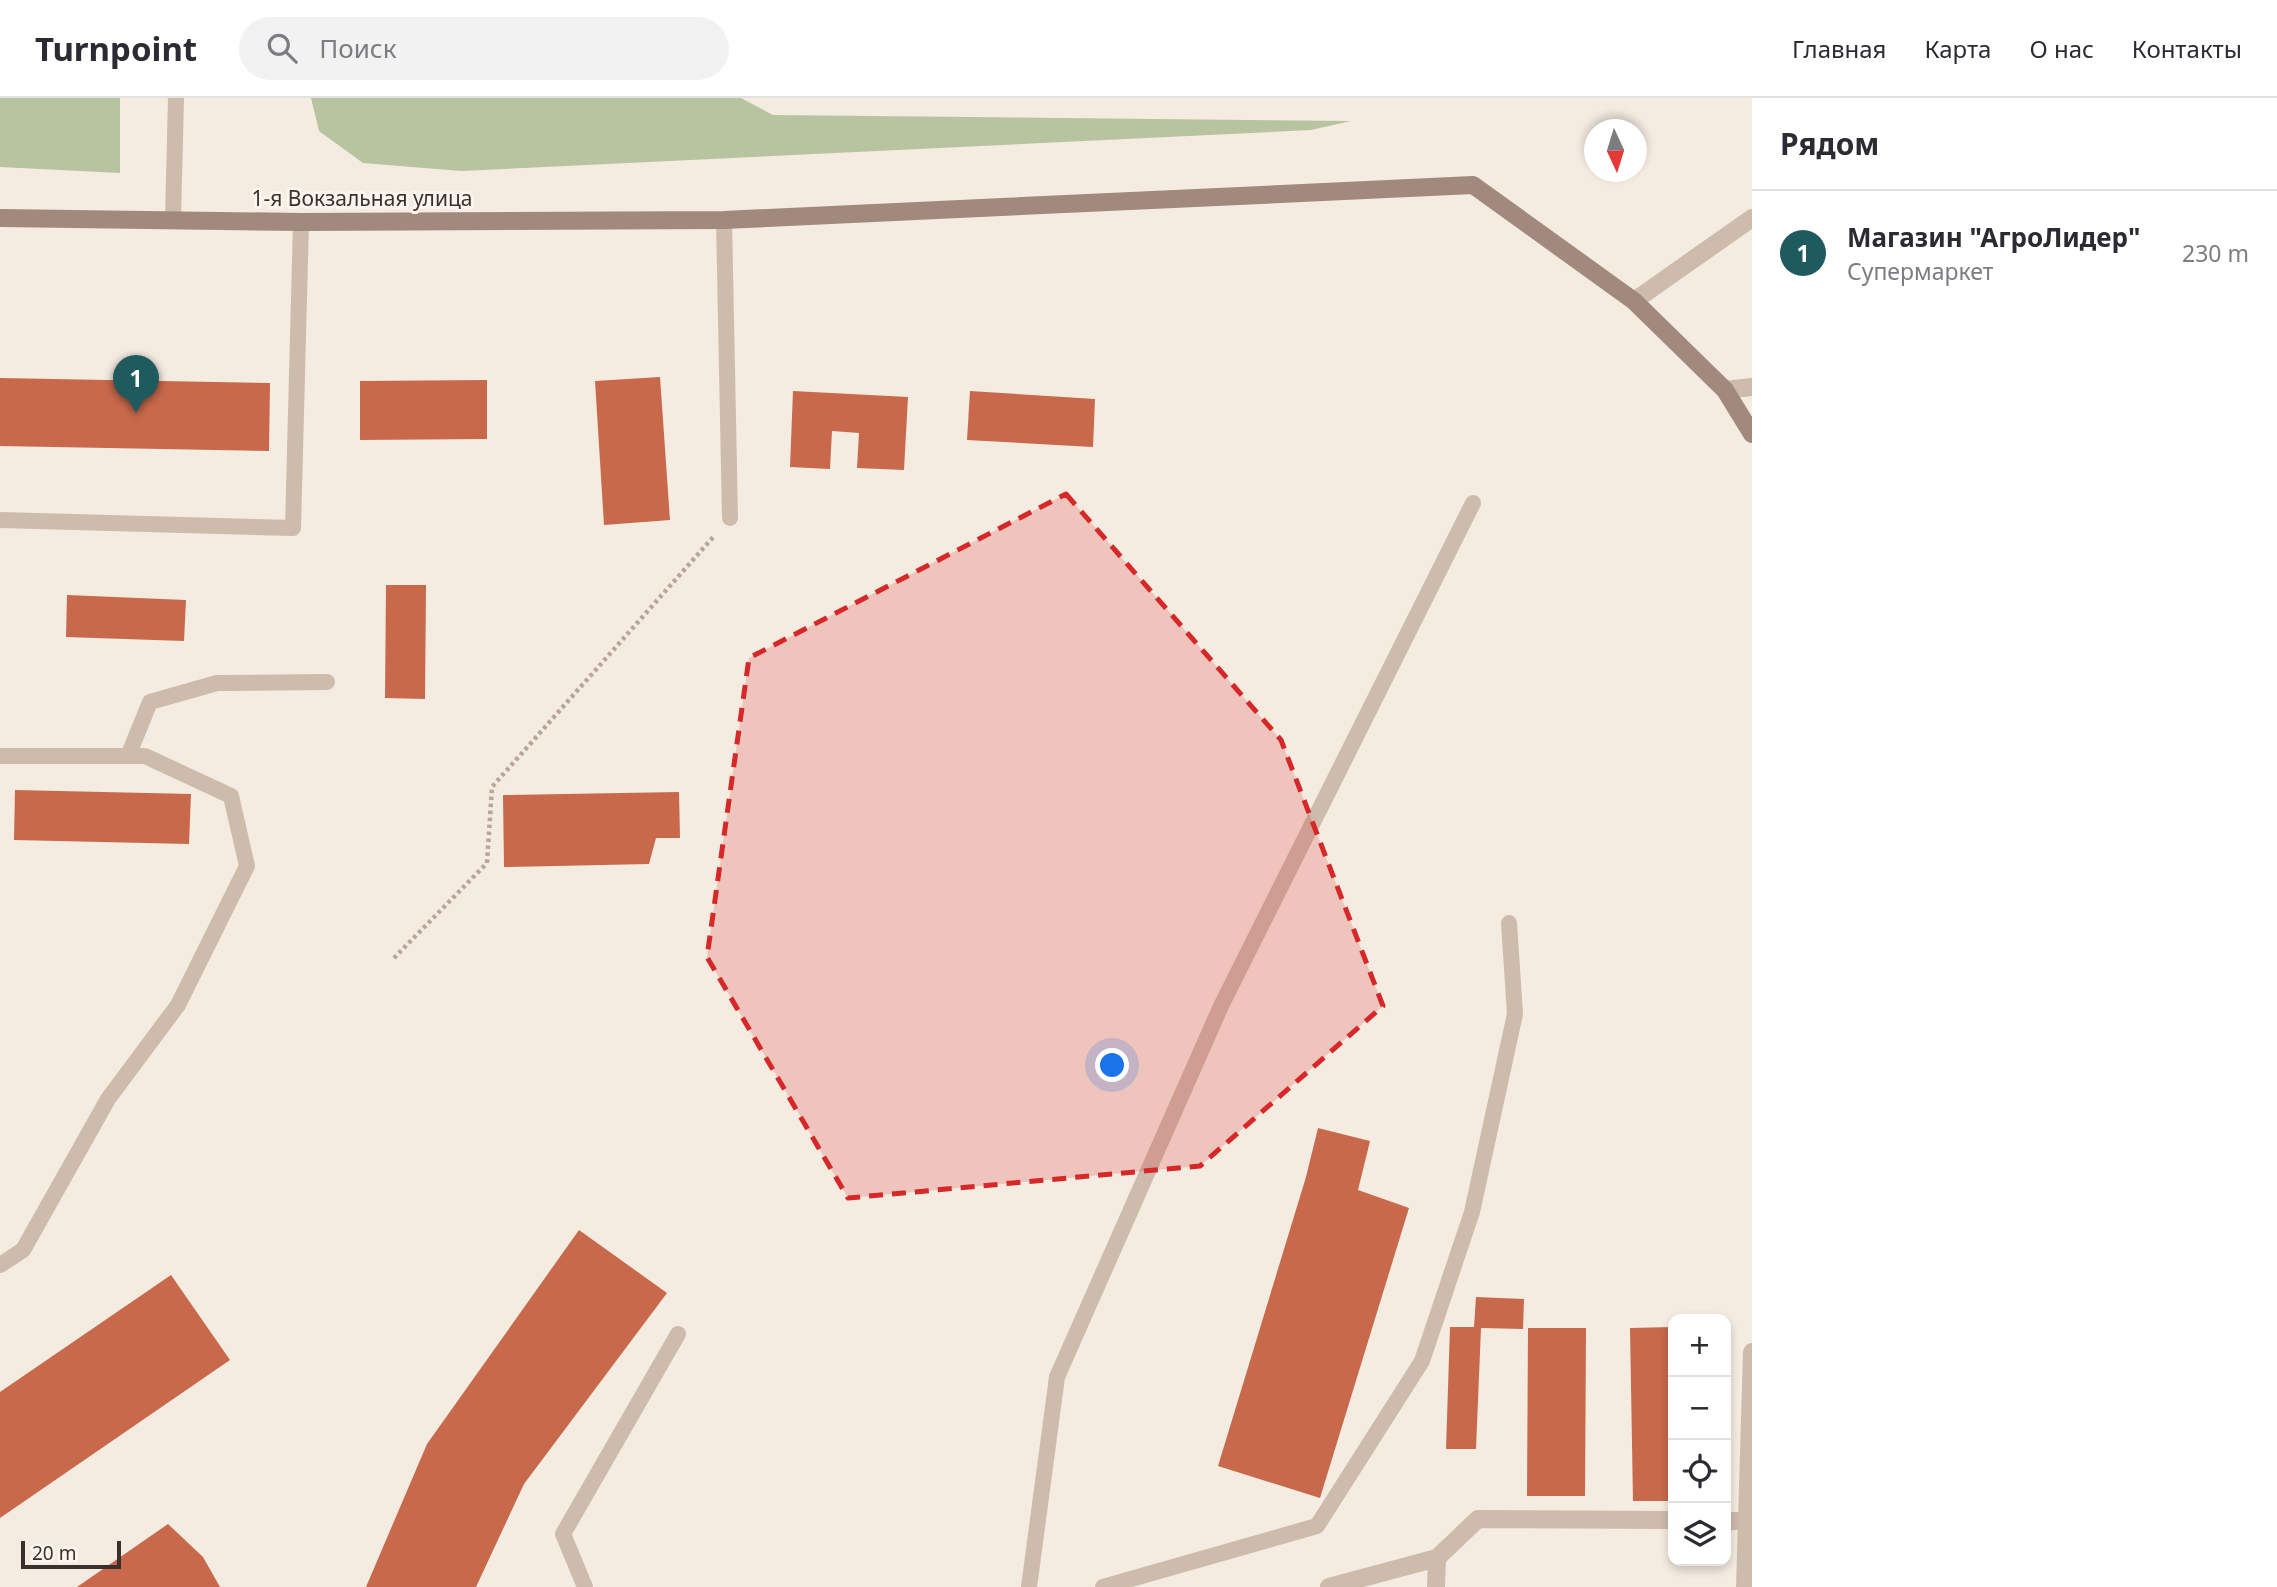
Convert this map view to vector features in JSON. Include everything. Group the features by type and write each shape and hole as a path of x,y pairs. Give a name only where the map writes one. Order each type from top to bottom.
{"main road":[{"name":"1-я Вокзальная улица","path":"0,218 301,222 724,220 1473,185 1634,301 1724,390 1752,434"}],"street":[{"path":"1634,301 1752,218"},
{"path":"1724,390 1752,387"},
{"path":"1745,1587 1749,1524 1752,1352"},
{"path":"1329,1587 1437,1558 1478,1519 1668,1520"},
{"path":"1731,1522 1749,1524"},
{"path":"1436,1587 1437,1558"}],"lane":[{"path":"173,220 176,98"},
{"path":"724,220 730,519"},
{"path":"0,520 293,528 301,222"},
{"path":"1029,1587 1057,1377 1221,1006 1473,503"},
{"path":"128,756 150,702 217,682 327,682"},
{"path":"0,756 145,756 231,796 247,866 178,1005 108,1099 23,1250 0,1265"},
{"path":"1103,1587 1317,1525 1422,1361 1472,1212 1515,1014 1508,923"},
{"path":"585,1587 563,1534 678,1334"}],"path":[{"path":"394,958 487,863 492,787 730,519"}],"highlighted area":[{"path":"1066,494 1281,740 1383,1006 1200,1166 848,1198 707,957 749,658"}],"green space":[{"path":"0,98 120,98 120,173 0,167"},
{"path":"311,98 741,98 773,115 1351,121 1311,130 461,171 363,163 319,131"}],"building":[{"path":"660,377 670,520 604,525 595,381"},
{"path":"0,378 270,383 269,451 0,446"},
{"path":"487,380 487,439 360,440 360,381"},
{"path":"793,391 908,397 904,470 857,468 859,433 832,431 830,469 790,467"},
{"path":"970,391 1095,399 1093,447 967,440"},
{"path":"386,585 426,585 425,699 385,698"},
{"path":"67,595 186,600 184,641 66,637"},
{"path":"15,790 191,794 189,844 14,840"},
{"path":"679,792 680,838 656,838 649,864 504,867 503,795"},
{"path":"1318,1128 1370,1141 1358,1190 1409,1208 1320,1498 1218,1466 1306,1177"},
{"path":"579,1230 667,1293 524,1484 476,1587 366,1587 427,1444"},
{"path":"171,1275 230,1360 0,1518 0,1392"},
{"path":"1476,1297 1524,1299 1523,1329 1481,1328 1476,1449 1446,1449 1450,1327 1474,1327"},
{"path":"1668,1327 1668,1501 1633,1501 1630,1328"},
{"path":"1528,1328 1586,1328 1585,1496 1527,1496"},
{"path":"168,1524 203,1557 220,1587 77,1587"}],"place":[{"name":"Магазин \"АгроЛидер\"","path":"136,413"}]}
